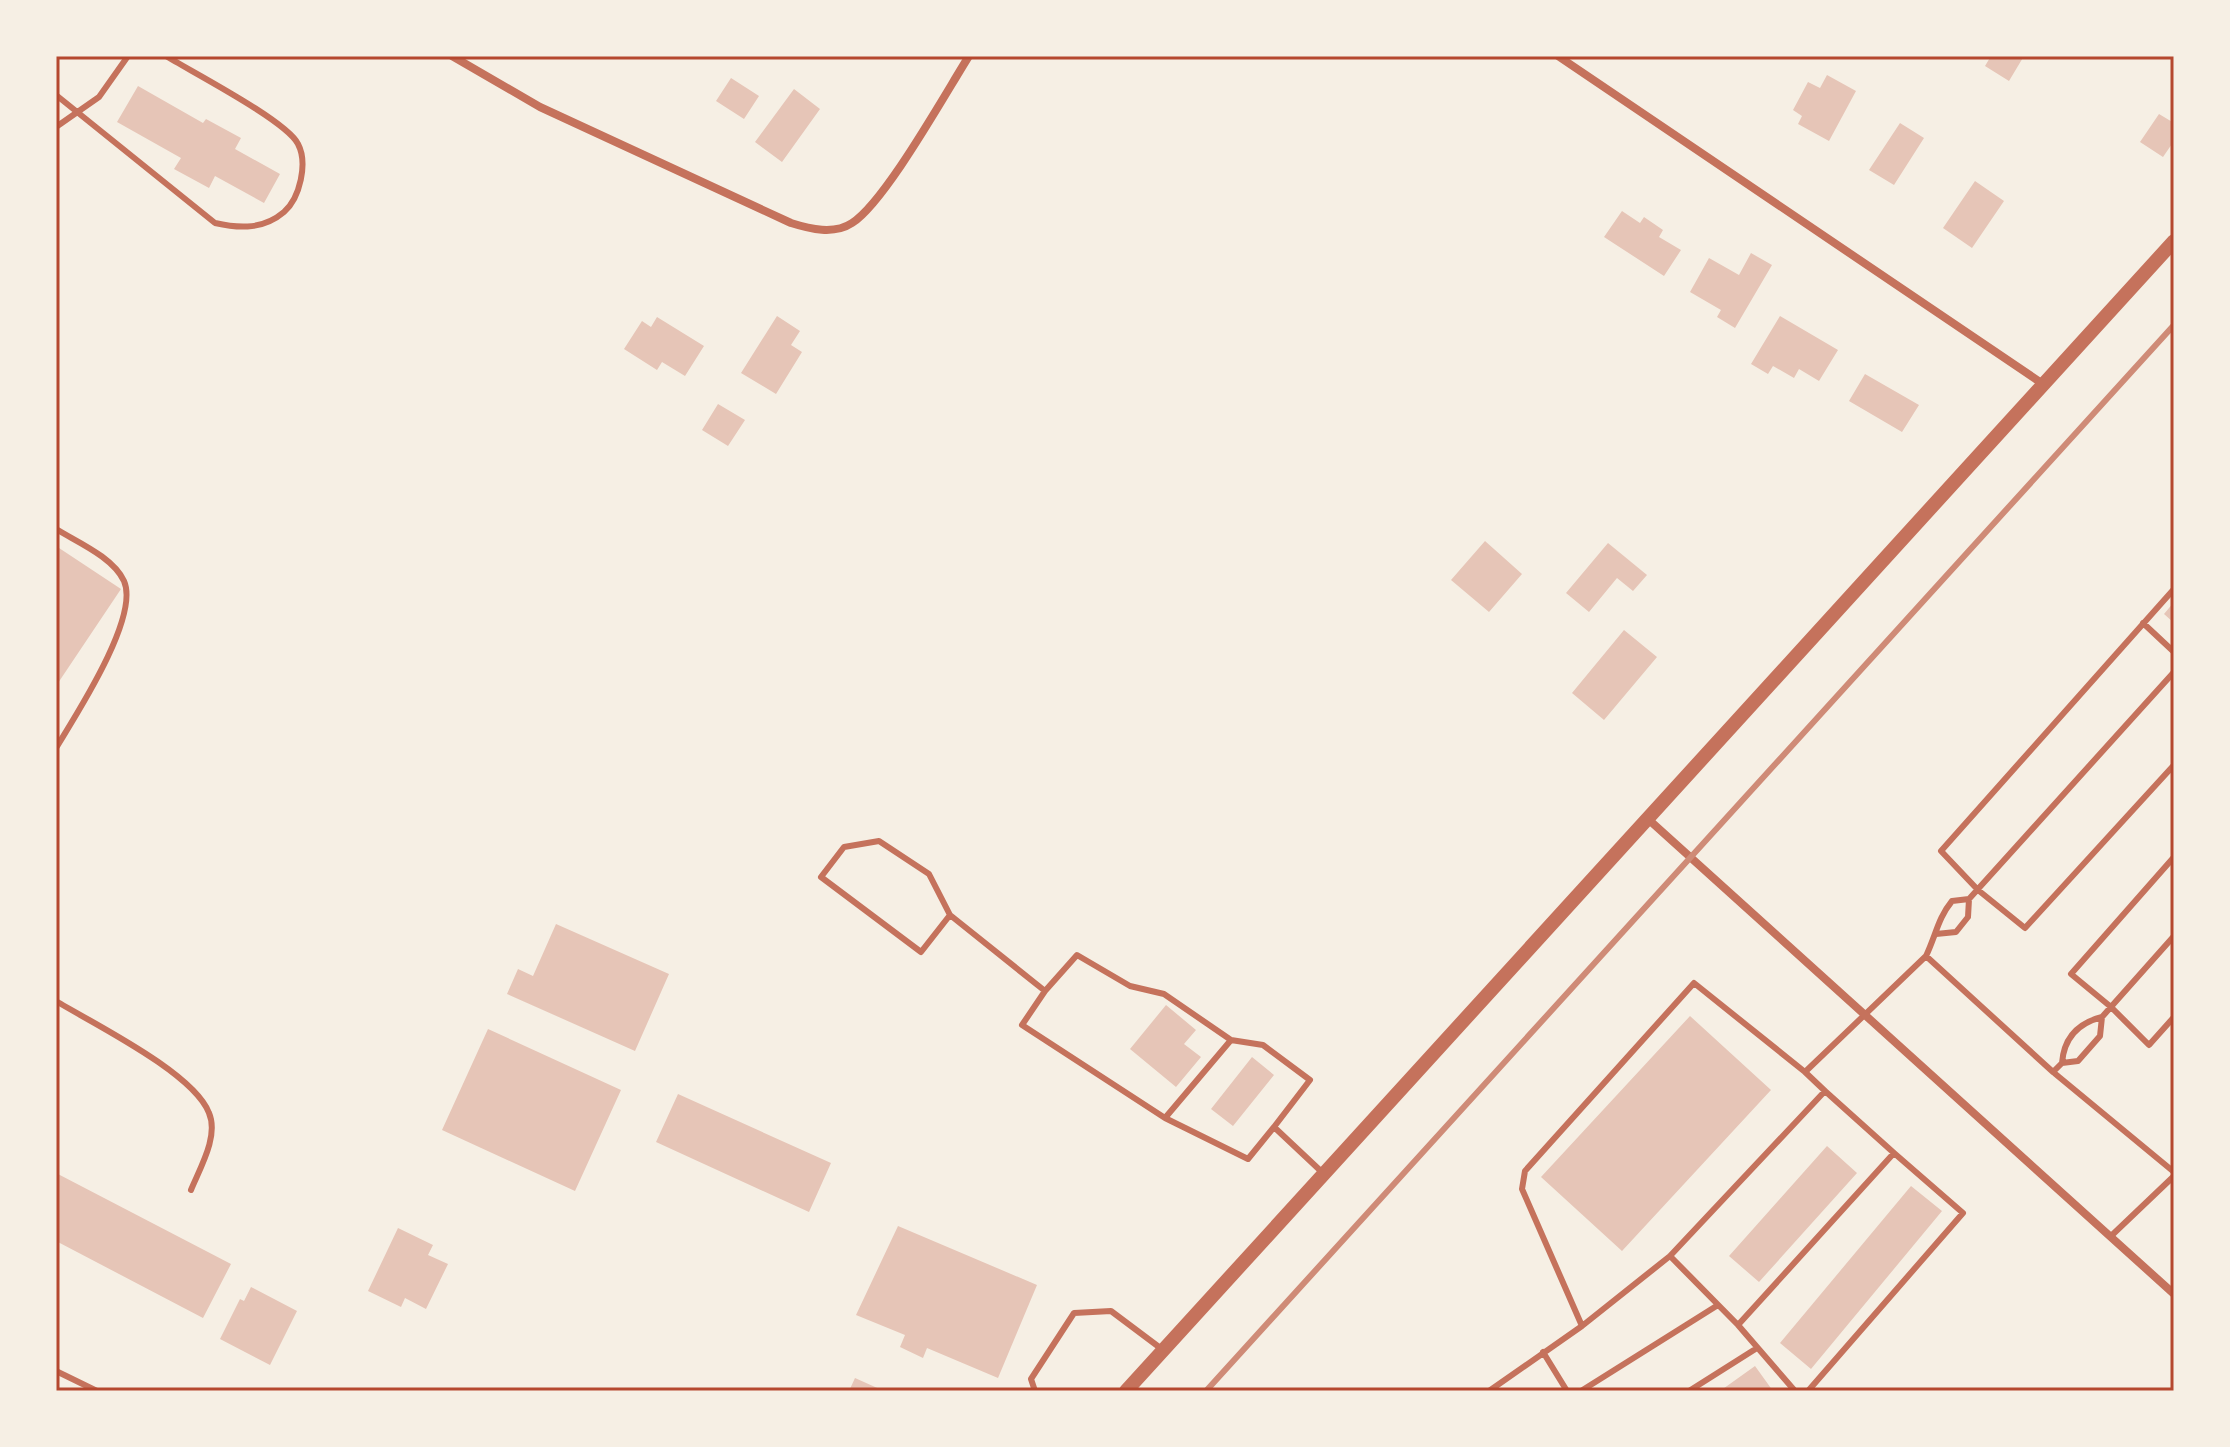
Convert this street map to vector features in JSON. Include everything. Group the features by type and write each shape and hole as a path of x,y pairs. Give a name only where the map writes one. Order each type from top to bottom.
{"street":[{"path":"452,56 529,102 791,223 808,228 843,227 876,199 969,56"},
{"path":"1558,56 2043,384"},
{"path":"1126,1391 2174,241"},
{"path":"1648,819 2174,1294"}],"lane":[{"path":"56,127 99,97 128,56"},
{"path":"56,95 215,223 234,228 272,222 289,208 300,185 303,161 298,142 280,125 166,56"},
{"path":"56,529 112,565 123,580 127,594 126,614 82,705 56,748"},
{"path":"2174,589 1941,851 1978,890 2025,928 2174,765"},
{"path":"2143,623 2174,652"},
{"path":"1805,1072 1926,956 1936,934 1937,920 1952,901 1969,899 1978,890 2174,672"},
{"path":"950,915 921,952 821,877 844,847 879,841 929,874 950,915 1045,991"},
{"path":"2174,857 2071,974 2111,1007 2149,1045 2174,1017"},
{"path":"1936,934 1956,932 1968,917 1969,899"},
{"path":"2062,1063 2063,1048 2077,1027 2102,1017 2174,936"},
{"path":"1077,955 1130,986 1164,994 1231,1040 1263,1045 1310,1080 1248,1159 1165,1118 1022,1025 1045,991 1077,955"},
{"path":"1926,956 2053,1072 2173,1174 2110,1237"},
{"path":"1582,1326 1522,1189 1525,1171 1694,983 1805,1072 1963,1213 1808,1391"},
{"path":"56,1001 191,1083 211,1114 209,1145 191,1190"},
{"path":"2053,1072 2062,1063 2078,1061 2100,1036 2102,1017"},
{"path":"1165,1118 1231,1040"},
{"path":"1489,1391 1498,1381 1582,1326 1670,1256 1825,1091"},
{"path":"1274,1127 1324,1174"},
{"path":"1738,1325 1894,1153"},
{"path":"1670,1256 1738,1325 1795,1391"},
{"path":"1581,1391 1718,1305"},
{"path":"1035,1391 1031,1379 1074,1313 1111,1311 1163,1350"},
{"path":"1689,1391 1757,1348"},
{"path":"1543,1352 1567,1391"},
{"path":"56,1371 97,1391"},
{"path":"1498,1381 1505,1391"}],"building":[{"path":"1991,56 2024,56 2009,81 1985,66"},
{"path":"1827,75 1856,91 1829,141 1798,124 1802,116 1793,110 1808,82 1820,88"},
{"path":"731,78 759,96 744,119 716,101"},
{"path":"138,86 203,123 206,119 241,138 235,149 280,174 264,203 215,176 209,188 174,169 181,158 117,122"},
{"path":"794,89 820,109 782,162 755,142"},
{"path":"2159,114 2174,123 2174,141 2163,157 2140,142"},
{"path":"1900,123 1924,138 1894,185 1869,170"},
{"path":"1975,181 2004,201 1972,248 1943,228"},
{"path":"1622,211 1640,223 1644,217 1663,230 1659,237 1681,250 1664,276 1604,237"},
{"path":"1751,253 1772,265 1735,328 1717,317 1721,310 1690,292 1709,258 1739,275"},
{"path":"777,316 800,331 791,345 802,352 776,394 741,373"},
{"path":"1780,316 1838,350 1819,381 1799,369 1794,378 1773,366 1768,374 1751,364"},
{"path":"657,317 704,346 685,376 662,362 657,370 624,349 642,321 651,327"},
{"path":"1865,374 1919,405 1902,432 1849,401"},
{"path":"718,404 745,420 728,446 702,430"},
{"path":"1485,541 1522,574 1489,612 1451,580"},
{"path":"1608,543 1647,575 1633,591 1617,578 1589,612 1566,593"},
{"path":"56,546 121,589 56,686"},
{"path":"2174,602 2174,623 2164,614"},
{"path":"1624,630 1657,657 1604,720 1572,693"},
{"path":"556,924 669,974 635,1051 507,994 518,969 533,976"},
{"path":"1166,1005 1196,1030 1184,1044 1201,1057 1176,1087 1130,1049"},
{"path":"1690,1016 1771,1090 1622,1251 1541,1177"},
{"path":"488,1029 621,1090 575,1191 442,1130"},
{"path":"1252,1057 1274,1075 1233,1126 1211,1109"},
{"path":"678,1094 831,1163 809,1212 656,1142"},
{"path":"1827,1146 1857,1173 1759,1282 1729,1256"},
{"path":"56,1173 231,1264 203,1318 56,1241"},
{"path":"1911,1186 1942,1211 1811,1369 1780,1343"},
{"path":"898,1226 1037,1285 998,1378 927,1348 923,1358 900,1347 905,1335 856,1315"},
{"path":"398,1228 433,1245 428,1255 448,1264 426,1309 405,1298 401,1307 368,1291"},
{"path":"251,1287 297,1311 270,1365 220,1339 240,1299 244,1301"},
{"path":"1755,1366 1773,1391 1720,1391"},
{"path":"855,1378 884,1391 849,1391"}],"railway":[{"path":"1206,1391 2174,325"}]}
